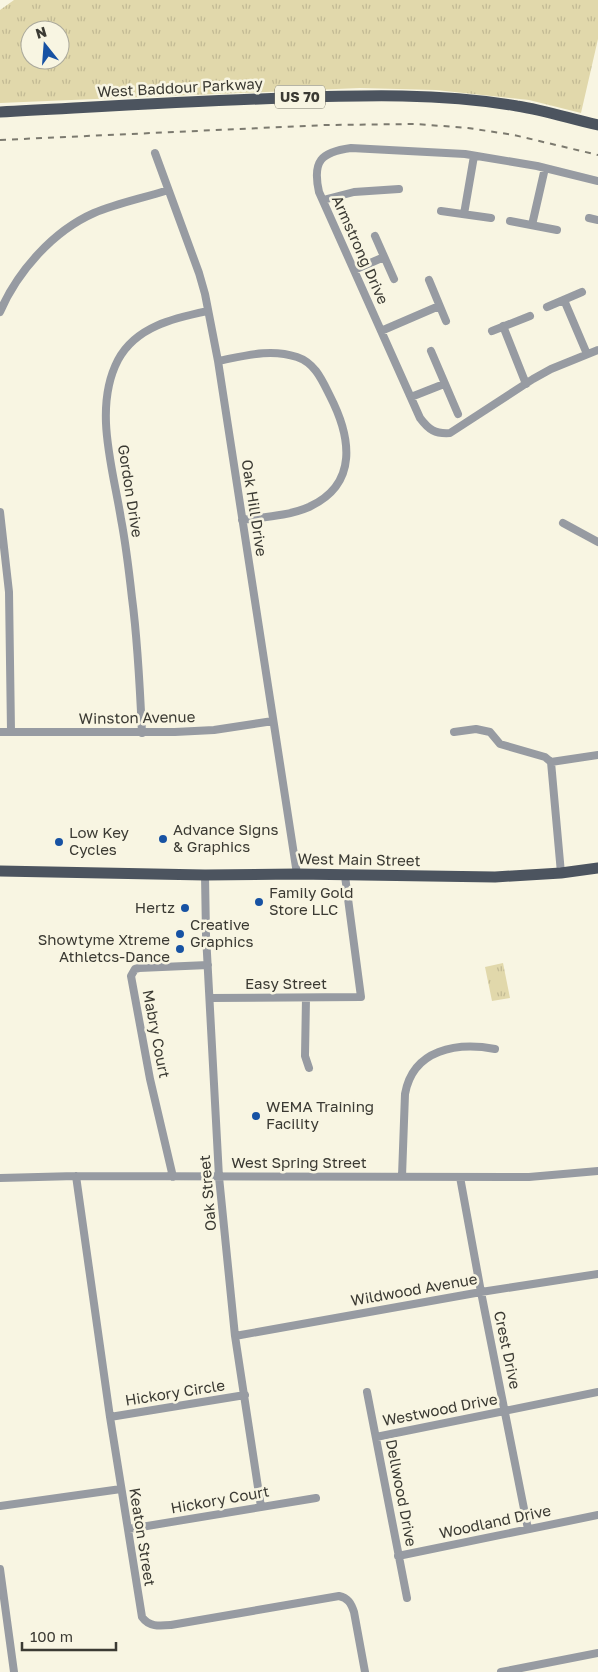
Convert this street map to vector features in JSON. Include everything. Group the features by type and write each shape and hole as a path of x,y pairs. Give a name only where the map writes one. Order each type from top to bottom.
{"main road":[{"name":"West Baddour Parkway","path":"0,112 231,99 374,95 440,97 493,102 519,106 598,125"},
{"name":"West Main Street","path":"0,871 205,875 495,876 561,873 598,868"}],"street":[{"name":"Armstrong Drive","path":"598,181 545,168 474,156 352,148 334,150 318,164 317,183 420,418 430,431 439,434 450,433 551,369 598,350"},
{"name":"Oak Hill Drive","path":"155,153 200,273 205,294 218,361 298,874"},
{"path":"464,214 474,156"},
{"path":"532,225 545,168"},
{"path":"323,200 354,192 399,189"},
{"path":"0,312 11,291 33,261 49,243 68,228 94,214 168,190"},
{"path":"441,211 491,218"},
{"path":"590,218 598,220"},
{"path":"510,221 557,230"},
{"path":"375,236 394,278"},
{"path":"354,270 384,257"},
{"path":"429,280 438,306 446,321"},
{"path":"547,307 582,292"},
{"path":"564,300 587,354"},
{"path":"381,331 438,306"},
{"name":"Gordon Drive","path":"142,733 138,645 123,528 107,435 108,385 119,359 135,338 164,322 208,311"},
{"path":"492,330 530,316"},
{"path":"503,326 526,384"},
{"path":"431,351 458,414"},
{"path":"218,361 272,352 306,361 314,367 331,398 347,440 343,473 327,495 309,507 298,511 242,520"},
{"path":"411,397 444,384"},
{"path":"0,512 9,592 11,731"},
{"path":"563,523 598,542"},
{"name":"Winston Avenue","path":"0,732 142,733 214,730 273,721"},
{"path":"454,732 476,729 490,732 500,744 545,757 551,762 561,873"},
{"path":"551,762 598,755"},
{"name":"Oak Street","path":"205,875 219,1177 235,1336 261,1507"},
{"name":"Easy Street","path":"210,998 361,997 345,876"},
{"name":"Mabry Court","path":"173,1177 150,1079 131,976 135,969 139,968 208,965"},
{"path":"306,998 305,1056 309,1068"},
{"path":"402,1176 406,1084 415,1070 426,1059 444,1050 468,1047 495,1050"},
{"name":"West Spring Street","path":"0,1178 76,1176 529,1177 598,1171"},
{"name":"Keaton Street","path":"76,1176 139,1609 145,1622 152,1625 171,1625 339,1596 344,1597 351,1604 364,1672"},
{"name":"Crest Drive","path":"460,1177 528,1529"},
{"name":"Wildwood Avenue","path":"235,1336 481,1292 598,1274"},
{"name":"Dellwood Drive","path":"367,1392 407,1598"},
{"name":"Westwood Drive","path":"376,1437 598,1392"},
{"name":"Hickory Circle","path":"110,1417 244,1395"},
{"path":"0,1506 121,1489"},
{"name":"Hickory Court","path":"129,1530 316,1498"},
{"name":"Woodland Drive","path":"398,1556 598,1515"},
{"path":"0,1569 14,1672"},
{"path":"502,1672 598,1653"}],"green space":[{"path":"14,0 598,0 598,39 581,113 529,100 436,90 360,88 0,103 0,10"},
{"path":"503,963 510,998 492,1001 485,967"}],"railway":[{"path":"0,140 326,125 416,124 468,128 514,135 598,155"}],"place":[{"name":"Advance Signs & Graphics","path":"163,839"},
{"name":"Low Key Cycles","path":"59,842"},
{"name":"Family Gold Store LLC","path":"259,902"},
{"name":"Hertz","path":"185,908"},
{"name":"Creative Graphics","path":"180,934"},
{"name":"Showtyme Xtreme Athletcs-Dance","path":"180,949"},
{"name":"WEMA Training Facility","path":"256,1116"}]}
